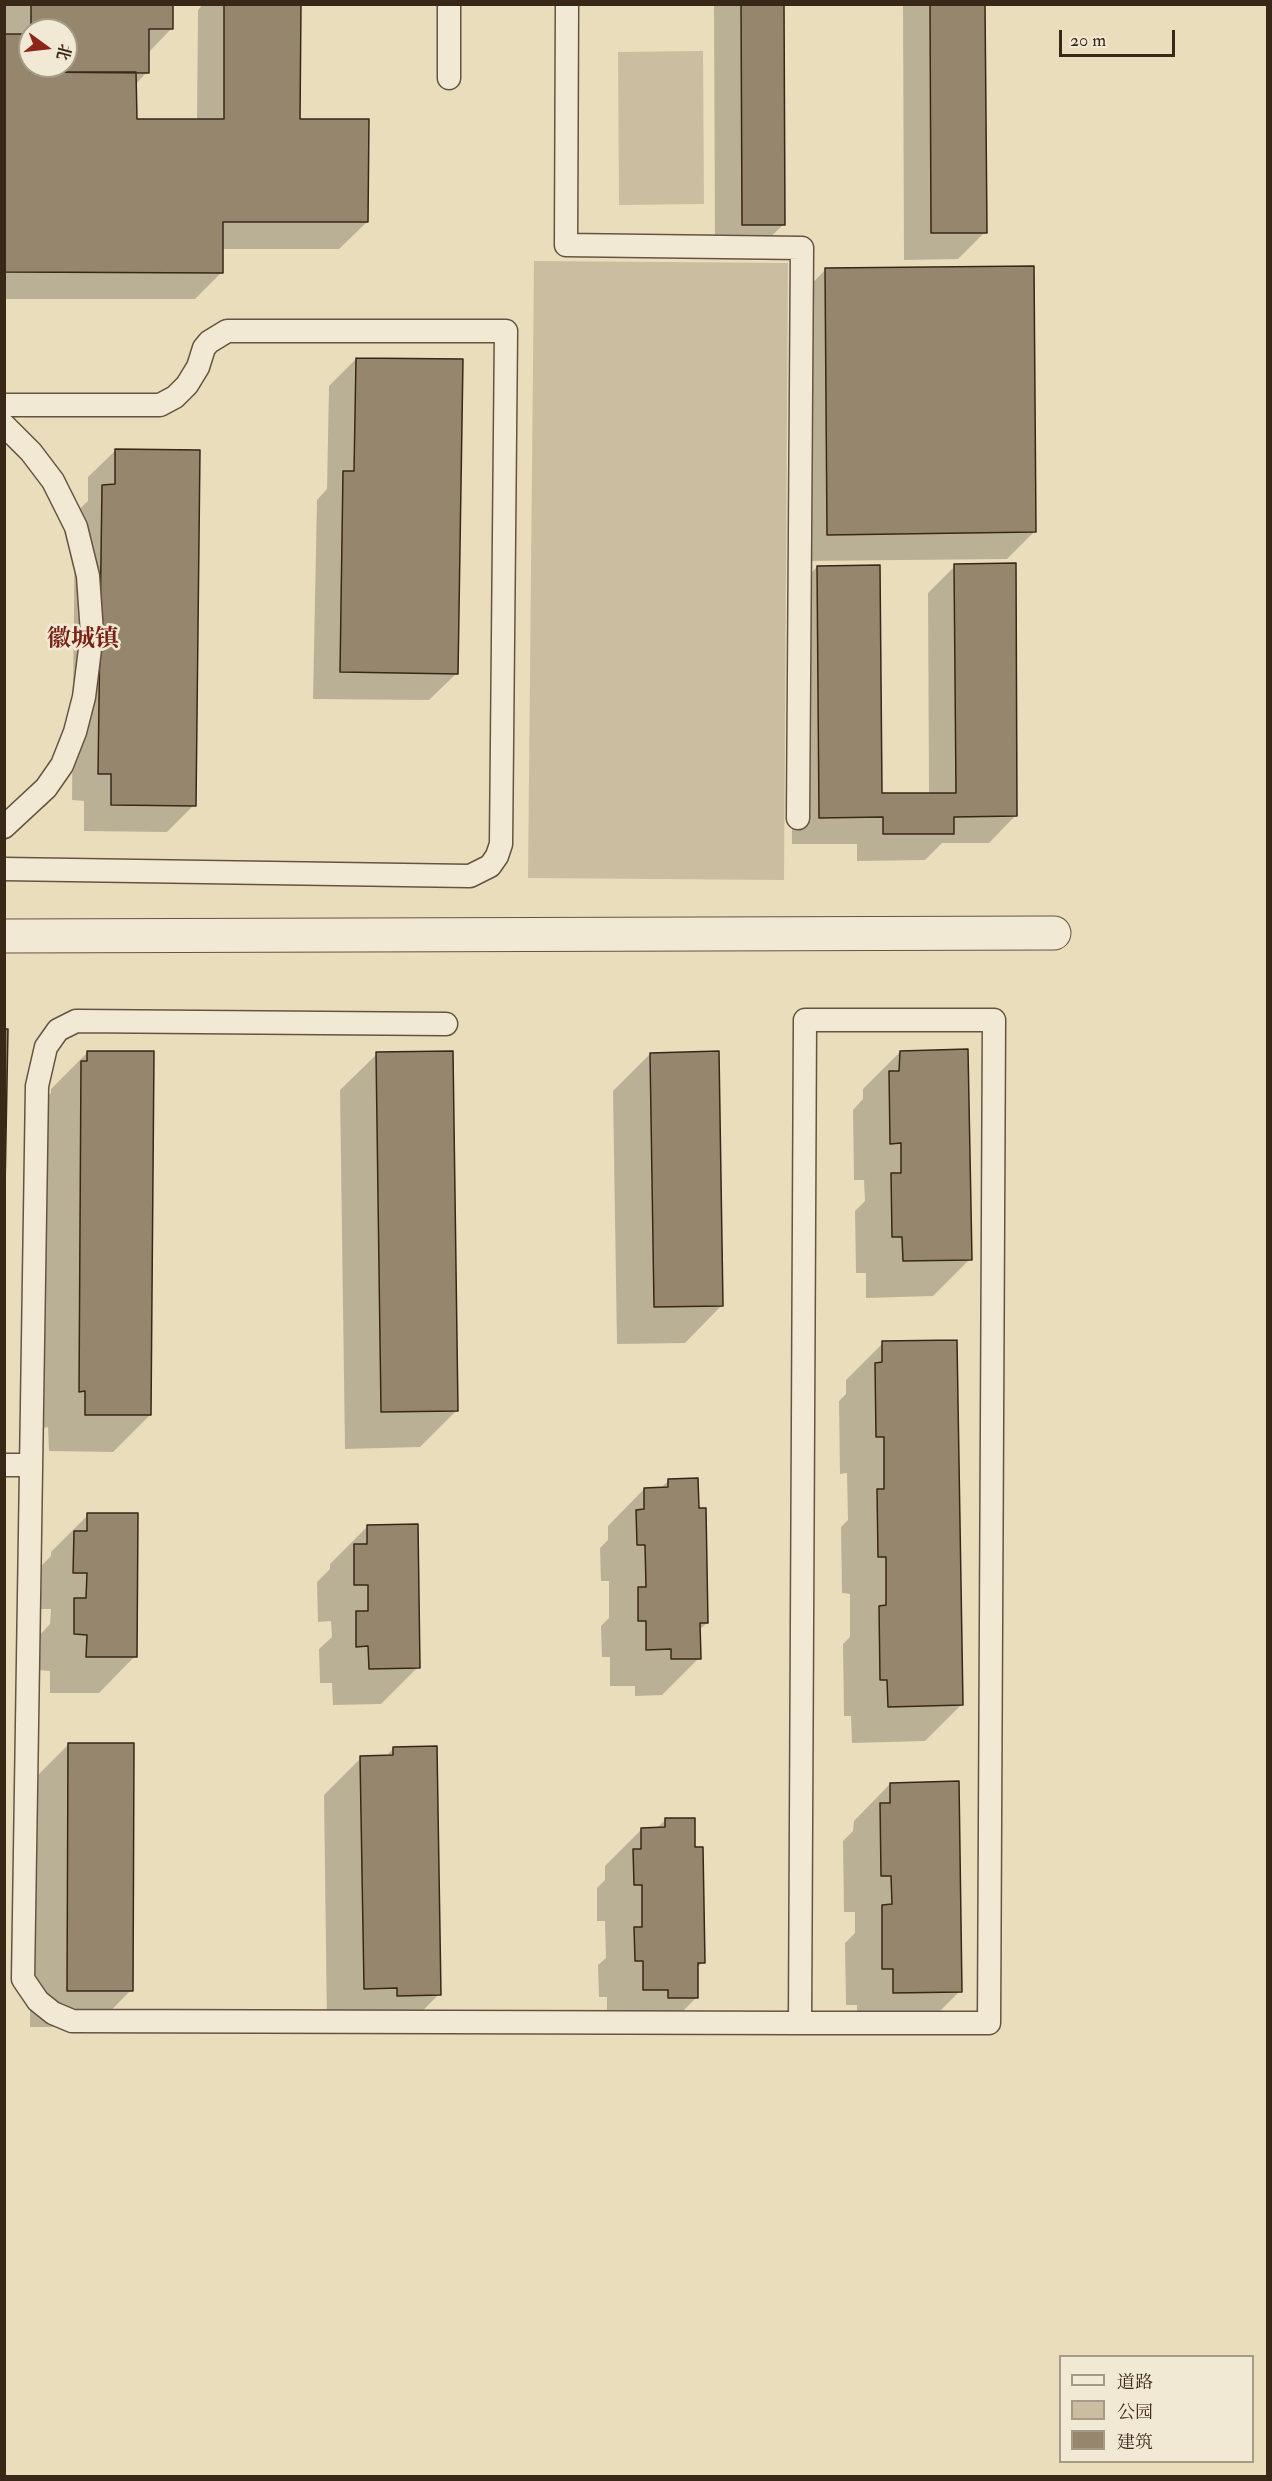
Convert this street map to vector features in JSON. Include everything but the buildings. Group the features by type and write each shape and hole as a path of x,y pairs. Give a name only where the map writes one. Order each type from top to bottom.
{"street":[{"path":"4,936 1054,933"}],"lane":[{"path":"448,78 449,4"},
{"path":"567,4 566,245 802,248 798,818"},
{"path":"4,405 160,405 187,385 198,367 204,348 209,342 227,331 506,332 501,844 490,866 470,876 4,869"},
{"path":"4,425 31,452 53,481 76,527 88,576 92,633 84,697 75,732 62,765 46,788 4,827"},
{"path":"446,1024 76,1021 58,1030 46,1047 36,1086 23,1979 38,2001 53,2013 72,2021 800,2023 989,2023 994,1020 805,1020 800,2023"},
{"path":"4,1465 31,1465"}],"green space":[{"path":"703,51 704,204 619,205 618,52"},
{"path":"534,261 788,263 784,880 528,878"}],"district":[{"name":"徽城镇","path":"83,641"}]}
